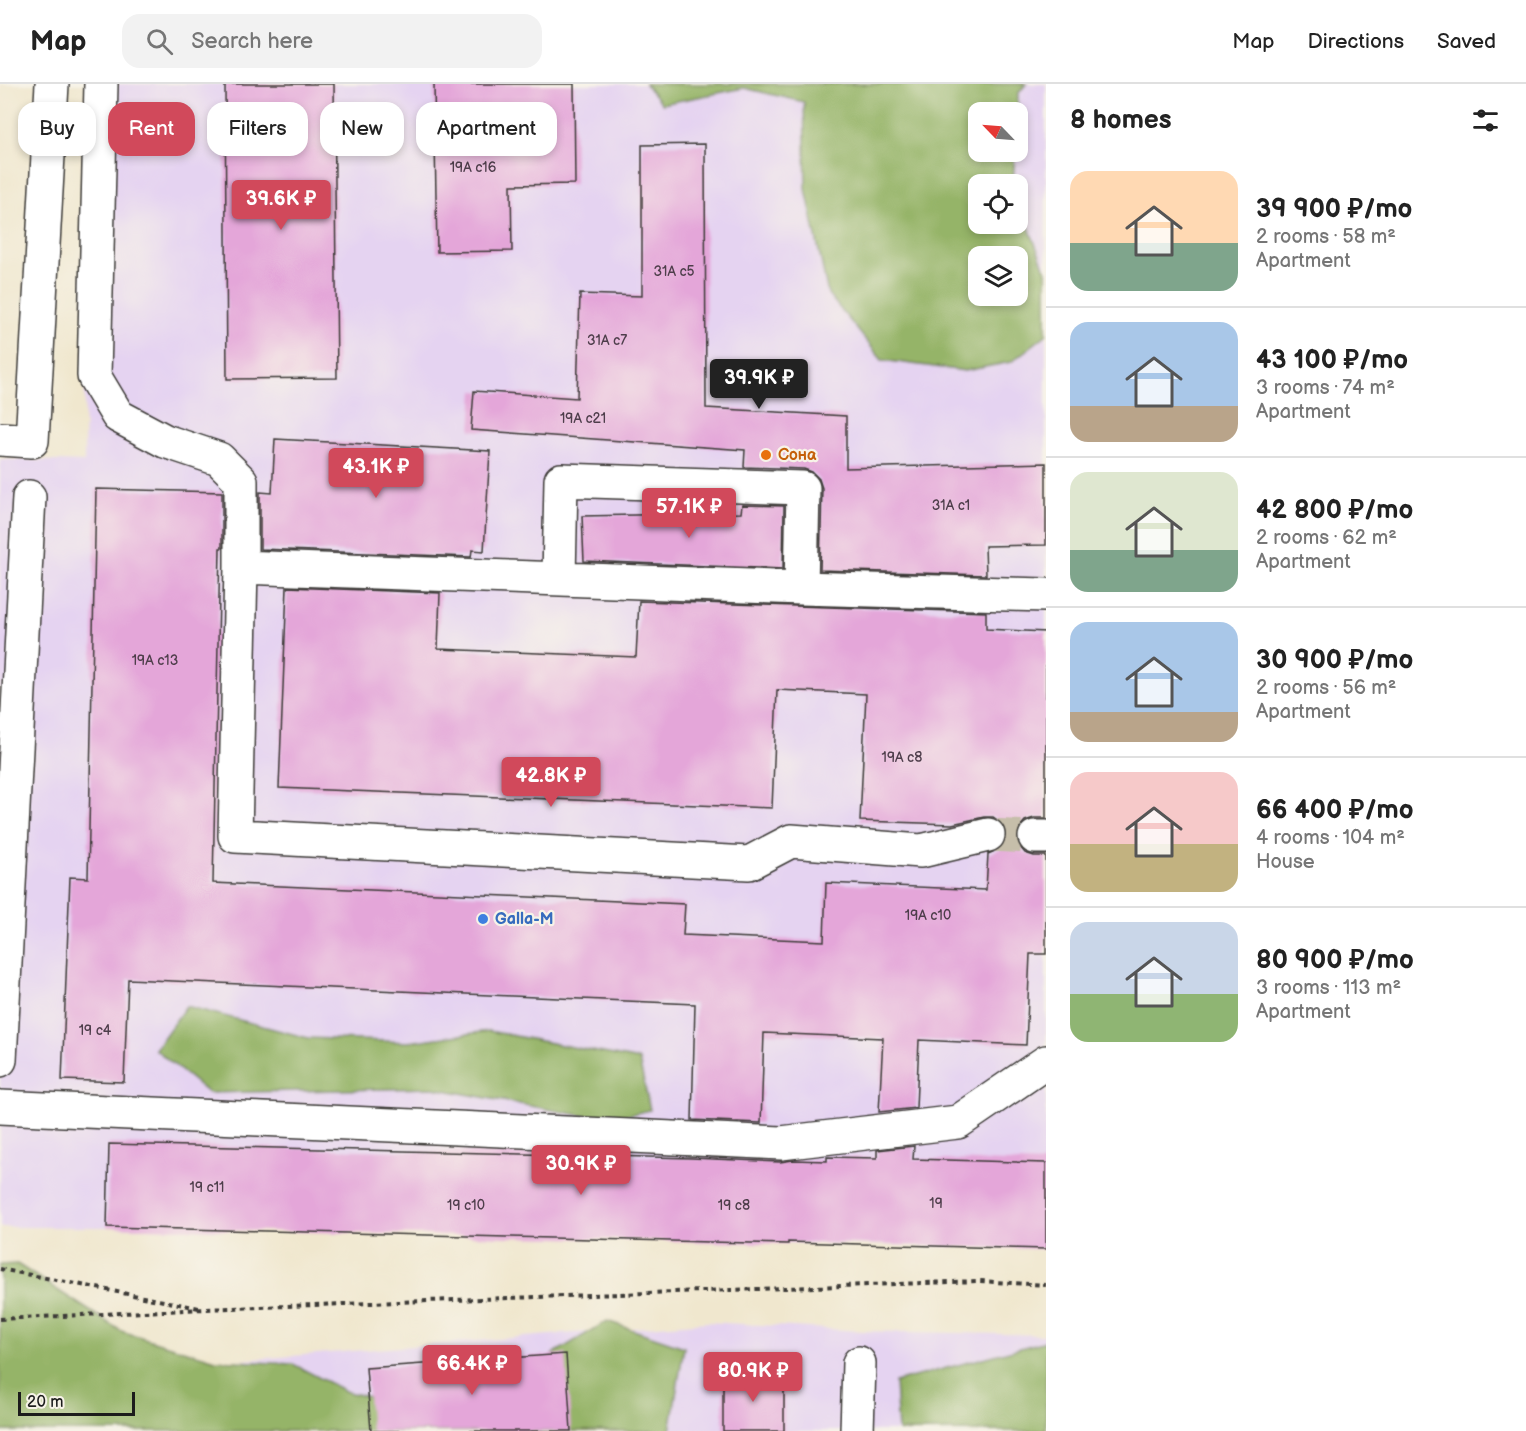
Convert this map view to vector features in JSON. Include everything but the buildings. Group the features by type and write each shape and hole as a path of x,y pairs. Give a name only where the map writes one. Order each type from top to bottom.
{"lane":[{"path":"0,439 32,441 52,84"},
{"path":"101,84 94,376 118,416 165,441 219,459 241,481 235,836 749,863 791,841 921,851 988,835"},
{"path":"559,579 561,480 802,488 801,588"},
{"path":"0,1060 29,497"},
{"path":"241,567 1046,595"},
{"path":"0,1107 781,1143 958,1122 1046,1062"},
{"path":"857,1431 859,1363"}],"path":[{"path":"0,1269 205,1309"},
{"path":"0,1319 205,1309 979,1281 1046,1285"}],"shaded area":[{"path":"89,84 1046,84 1046,1249 107,1227 0,1227 0,459 84,462 88,156 96,156 96,102 89,102"},
{"path":"707,1322 862,1331 1046,1335 1046,1431 0,1431 49,1376"}],"green space":[{"path":"645,84 1026,84 1018,94 1018,102 968,102 968,162 1014,162 1014,174 968,174 968,234 1028,234 1028,225 1046,272 1046,335 1011,362 965,371 882,360 828,294 806,189 804,102 744,88 662,104"},
{"path":"186,1006 308,1038 408,1042 489,1031 639,1060 650,1110 606,1120 433,1088 208,1093 155,1049"},
{"path":"17,1264 121,1331 216,1360 293,1364 347,1392 479,1421 476,1431 0,1431 0,1265"},
{"path":"607,1321 684,1347 670,1431 519,1431 530,1396 553,1354"},
{"path":"1046,1341 1046,1431 898,1431 895,1382"}],"tunnel":[{"path":"988,835 1035,837"}],"place":[{"name":"Сона","path":"766,455"},
{"name":"Galla-M","path":"483,919"}]}
